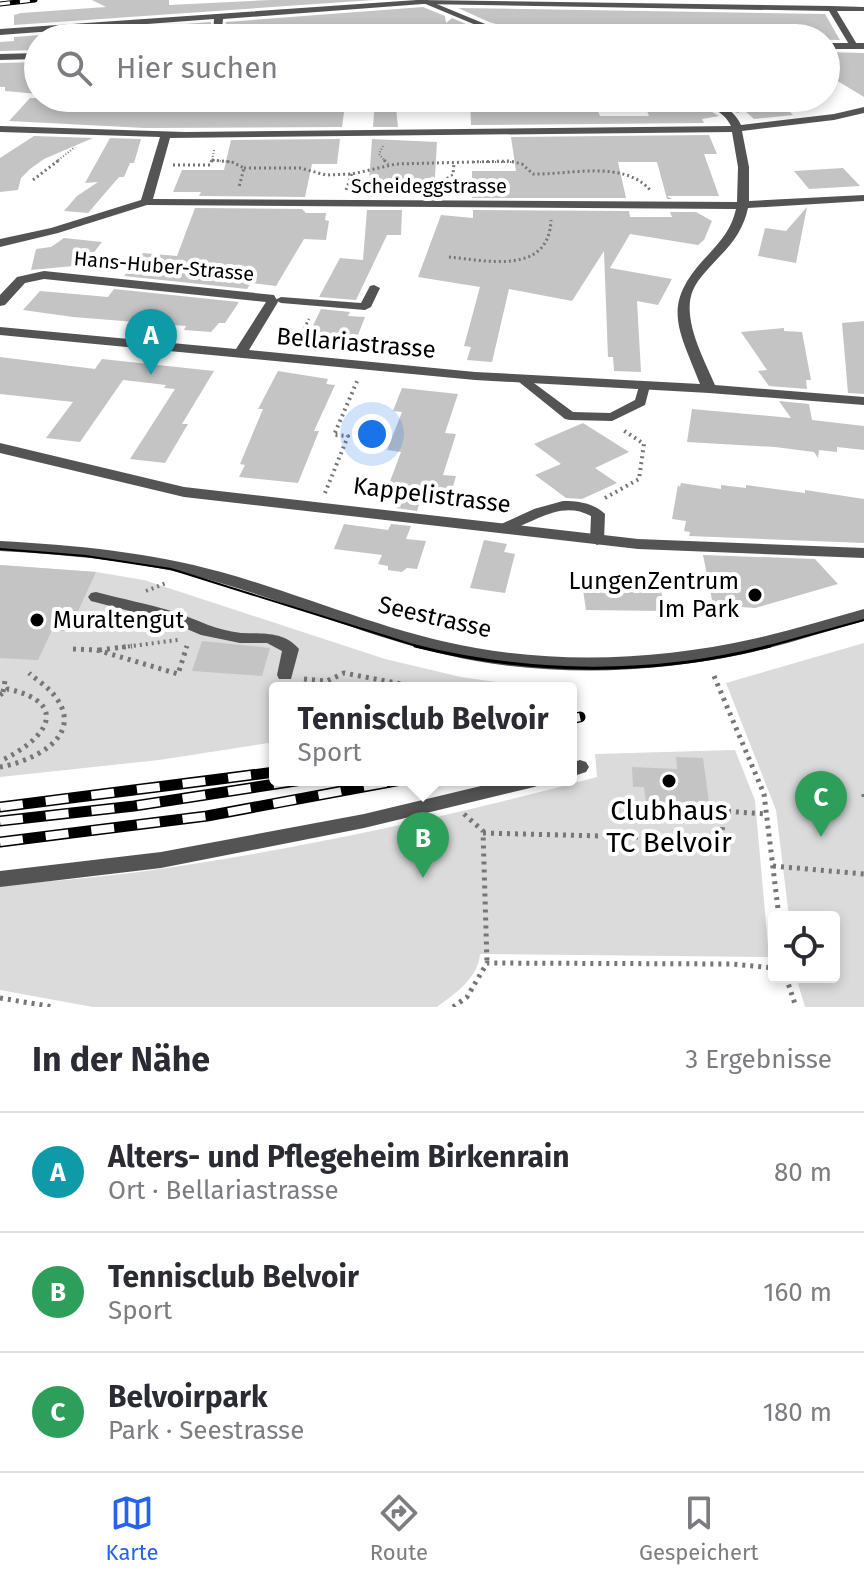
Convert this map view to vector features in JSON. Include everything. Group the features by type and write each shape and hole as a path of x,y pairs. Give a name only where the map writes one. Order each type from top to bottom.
{"street":[{"path":"422,1 480,24"},
{"path":"103,24 422,1 864,9"},
{"path":"831,8 859,46"},
{"path":"218,24 219,15"},
{"path":"0,32 24,30"},
{"path":"0,57 24,56"},
{"path":"0,129 166,135 499,134 737,128 834,117 864,110"},
{"path":"709,389 686,321 684,295 701,270 729,239 741,218 737,128 727,112"},
{"path":"146,202 166,135"},
{"name":"Scheideggstrasse","path":"0,243 54,231 146,202 742,205 864,198"},
{"name":"Hans-Huber-Strasse","path":"0,302 21,280 44,275 269,298 272,302 269,308 240,354"},
{"name":"Bellariastrasse","path":"0,331 523,379 864,401"},
{"name":"Kappelistrasse","path":"0,448 184,492 638,544 864,553"},
{"name":"Seestrasse","path":"0,546 102,553 188,568 376,629 442,647 509,659 559,663 654,661 705,655 744,648 864,615"}],"lane":[{"path":"281,300 365,307 374,288"},
{"path":"523,379 570,416 612,417 641,402 644,386"},
{"path":"504,528 556,505 589,507 598,514 597,540"},
{"path":"96,597 173,617 201,630 240,638 269,638 291,649 285,675"},
{"path":"0,879 161,860 451,803 512,786"}],"path":[{"path":"381,137 384,144 379,154 390,165"},
{"path":"168,165 210,165 218,139"},
{"path":"33,180 78,144"},
{"path":"212,160 232,162 244,168 300,168 326,175 390,165 510,161 522,164 533,174 625,172 639,178 638,181 648,183 655,197"},
{"path":"454,163 453,175 446,179 446,188 454,190"},
{"path":"236,197 244,168"},
{"path":"449,257 504,262 524,259 544,249 553,232 549,210"},
{"path":"288,342 297,342 309,319"},
{"path":"320,506 348,436 334,435 361,372"},
{"path":"589,507 639,479 644,444 604,417"},
{"path":"73,649 97,650 190,639 178,674 97,650"},
{"path":"0,767 26,763 51,747 62,726 62,709 51,691 29,673"},
{"path":"285,675 327,681 344,673 391,682"},
{"path":"714,676 764,794 778,911"},
{"path":"2,694 5,681"},
{"path":"0,761 32,746 43,734 47,722 44,706 36,697 22,690 8,689 2,694"},
{"path":"864,794 864,801"},
{"path":"451,803 483,833 722,839 723,811 766,814"},
{"path":"453,1007 467,997 487,963 483,833"},
{"path":"773,866 864,874"},
{"path":"487,963 731,964 768,967"},
{"path":"788,983 796,1007"},
{"path":"0,998 54,1007"}],"shaded area":[{"name":"Muraltengut","path":"0,565 96,572 144,580 385,659 497,682 269,682 269,743 159,760 0,777"},
{"path":"864,643 864,1007 805,1007 798,983 840,983 840,911 788,911 776,810 726,683"},
{"path":"735,750 755,800 768,957 480,954 471,978 437,1007 93,1007 0,990 0,886 122,874 312,843 562,786 577,786 577,782 597,777 595,754"}],"building":[{"path":"92,0 169,0 169,5 271,0 374,0 14,25 14,15 21,13 106,7"},
{"path":"423,7 445,16 446,23 452,18 466,24 226,24"},
{"path":"458,8 825,14 831,24 496,24"},
{"path":"24,36 24,50 0,51 0,42 14,41 14,37"},
{"path":"840,52 864,53 864,97 840,82"},
{"path":"24,62 24,93 5,91 5,87 0,87 0,63"},
{"path":"24,105 24,112 344,112 342,127 145,128 9,121"},
{"path":"374,112 396,112 398,127 373,127"},
{"path":"471,112 598,112 600,116 649,116 647,112 712,112 719,116 702,119 704,123 471,125"},
{"path":"746,112 790,112 793,115 754,119"},
{"path":"709,135 717,154 704,154 719,196 667,196 672,199 667,199 657,162 618,162 626,198 472,198 472,171 516,171 511,137"},
{"path":"34,136 93,138 44,159 21,178 18,190 0,192 0,158"},
{"path":"110,138 141,139 134,163 130,163 124,177 119,177 88,213 64,211 77,196 98,182 85,183"},
{"path":"340,139 337,164 312,164 305,197 199,196 201,192 173,192 182,170 224,170 231,140"},
{"path":"372,139 437,142 434,194 368,197"},
{"path":"843,168 860,186 809,189 794,171"},
{"path":"807,207 796,263 758,256 765,228 786,231"},
{"path":"195,208 302,209 306,213 326,213 325,220 329,221 326,240 304,239 276,286 251,283 247,289 124,276 143,253 177,256"},
{"path":"367,210 402,210 401,235 387,235 356,300 319,297 340,258 363,260"},
{"path":"473,210 629,211 630,217 672,217 670,212 696,212 712,221 704,240 698,245 630,234 610,268 672,279 658,305 637,301 641,372 614,371 613,357 608,357 604,251 572,301 509,289 492,362 467,360 471,347 464,346 480,287 418,277 441,215 473,218"},
{"path":"64,238 102,242 84,265 31,270 36,249 51,247"},
{"path":"114,289 239,302 225,323 219,323 211,332 184,330 186,326 23,310 40,291 108,297"},
{"path":"321,309 365,317 356,340 330,341 308,336"},
{"path":"864,321 864,394 848,393 842,323"},
{"path":"784,328 784,331 802,332 811,380 806,380 807,389 769,386 758,371 767,370 741,332"},
{"path":"0,357 95,369 102,359 214,371 182,424 188,424 165,463 130,459 175,389 164,388 166,385 123,380 80,442 46,438 73,402 0,394"},
{"path":"278,371 328,379 326,384 335,385 314,431 319,431 298,483 239,477 245,465 240,464 263,409 258,409"},
{"path":"402,388 458,394 445,433 456,434 443,475 456,476 448,505 420,501 417,511 396,508 402,494 386,492 401,452 387,450 402,412 393,411"},
{"path":"779,401 809,404 812,420 864,426 864,450 837,447 837,452 819,450 818,458 814,452 775,447 687,442 692,409 791,418"},
{"path":"583,423 629,452 595,468 617,483 582,499 566,498 535,475 561,464 534,444"},
{"path":"681,483 721,489 721,485 746,488 746,485 805,493 805,490 864,499 864,543 689,536 690,532 684,531 686,521 672,519 678,485 680,487"},
{"path":"344,524 388,530 391,524 411,526 406,539 426,541 417,569 407,568 402,572 388,570 388,566 378,564 382,555 334,549"},
{"path":"484,540 507,544 504,552 515,554 505,593 470,588"},
{"name":"LungenZentrum Im Park","path":"703,555 815,559 838,584 755,608 713,605"},
{"name":"Muraltengut","path":"0,565 96,572 69,631 52,630 38,660 0,658"},
{"path":"636,585 660,585 665,611 586,610 583,590 636,588"},
{"path":"202,641 270,648 262,676 192,671"},
{"name":"Clubhaus TC Belvoir","path":"676,757 703,758 709,802 646,802 644,787 633,787 632,767 677,769"}],"tram line":[{"path":"0,549 86,556 171,569 421,647"},
{"path":"766,647 864,620"},
{"path":"415,646 421,647"},
{"path":"766,647 770,646"},
{"path":"421,647 503,662 593,668 682,663 766,647"}],"railway":[{"path":"0,4 35,0"},
{"path":"0,807 269,773"},
{"path":"0,821 134,806 269,785"},
{"path":"0,842 207,816 369,786"}],"place":[{"name":"Alters- und Pflegeheim Birkenrain","path":"151,375"},
{"name":"LungenZentrum Im Park","path":"755,595"},
{"name":"Muraltengut","path":"37,620"},
{"name":"Clubhaus TC Belvoir","path":"669,781"},
{"name":"Belvoirpark","path":"821,837"},
{"name":"Tennisclub Belvoir","path":"423,878"}]}
